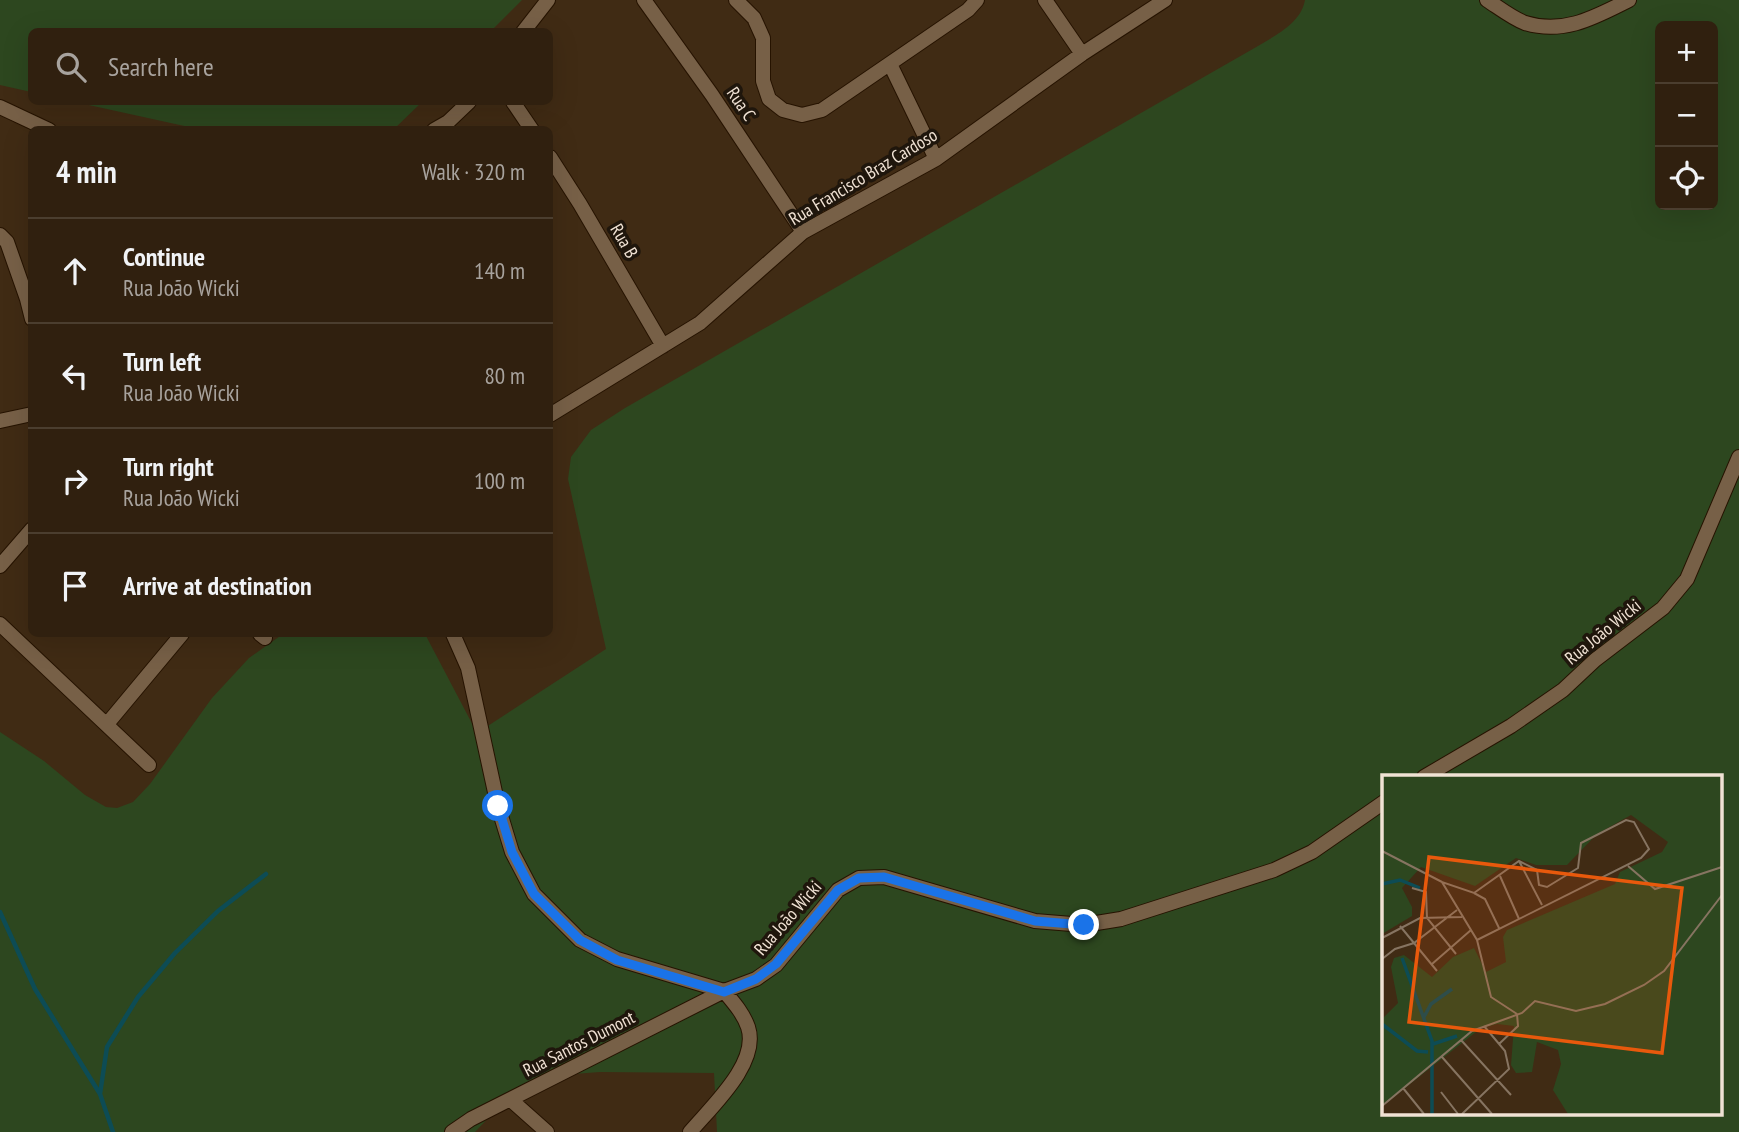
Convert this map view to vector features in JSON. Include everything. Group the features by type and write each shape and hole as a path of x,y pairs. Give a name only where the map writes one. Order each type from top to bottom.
{"street":[{"path":"526,28 548,0"},
{"name":"Rua C","path":"644,0 712,95 803,232"},
{"path":"736,0 754,18 763,38 763,81 769,99 783,110 802,115 822,110 968,10 977,0"},
{"path":"1045,0 1082,54"},
{"name":"Rua Francisco Braz Cardoso","path":"553,413 700,323 803,232 936,159 1082,54 1165,0"},
{"path":"1487,0 1523,22 1556,28 1584,23 1629,0"},
{"path":"890,64 936,159"},
{"path":"441,126 467,105"},
{"path":"515,105 529,126"},
{"path":"0,107 40,126"},
{"name":"Rua B","path":"553,162 663,346"},
{"path":"0,235 7,242 28,303"},
{"path":"0,421 28,415"},
{"name":"Rua João Wicki","path":"1427,775 1510,726 1563,690 1595,660 1663,608 1687,579 1739,457"},
{"path":"0,566 28,534"},
{"path":"0,624 149,765"},
{"path":"107,724 180,637"},
{"path":"454,637 468,668 498,806 512,852 534,894 580,940 617,960 724,992 741,1011 749,1030 750,1048 741,1071 690,1132"},
{"name":"Rua João Wicki","path":"724,992 756,979 776,964 838,890 859,878 884,877 1035,921 1084,925 1121,919 1274,870 1312,852 1382,803"},
{"name":"Rua Santos Dumont","path":"452,1132 471,1119 724,992"},
{"path":"511,1100 547,1132"}],"green space":[{"path":"0,0 522,0 494,28 28,28 28,91 0,85"},
{"path":"1305,0 1739,0 1739,1132 717,1132 714,1073 600,1072 547,1076 494,1112 475,1132 0,1132 0,732 44,761 85,795 106,807 117,808 133,802 150,784 212,698 249,658 279,637 427,637 477,733 606,649 568,479 571,457 591,430 625,408 1258,46 1293,22"},
{"path":"89,105 419,105 397,126 184,126"}],"waterway":[{"path":"100,1094 107,1047 138,997 175,953 218,911 266,874"},
{"path":"0,912 35,989 100,1094 113,1132"}],"route":[{"path":"498,806 512,852 534,894 580,940 617,960 724,992 756,979 776,964 838,890 859,878 884,877 1035,921 1084,925"}]}
